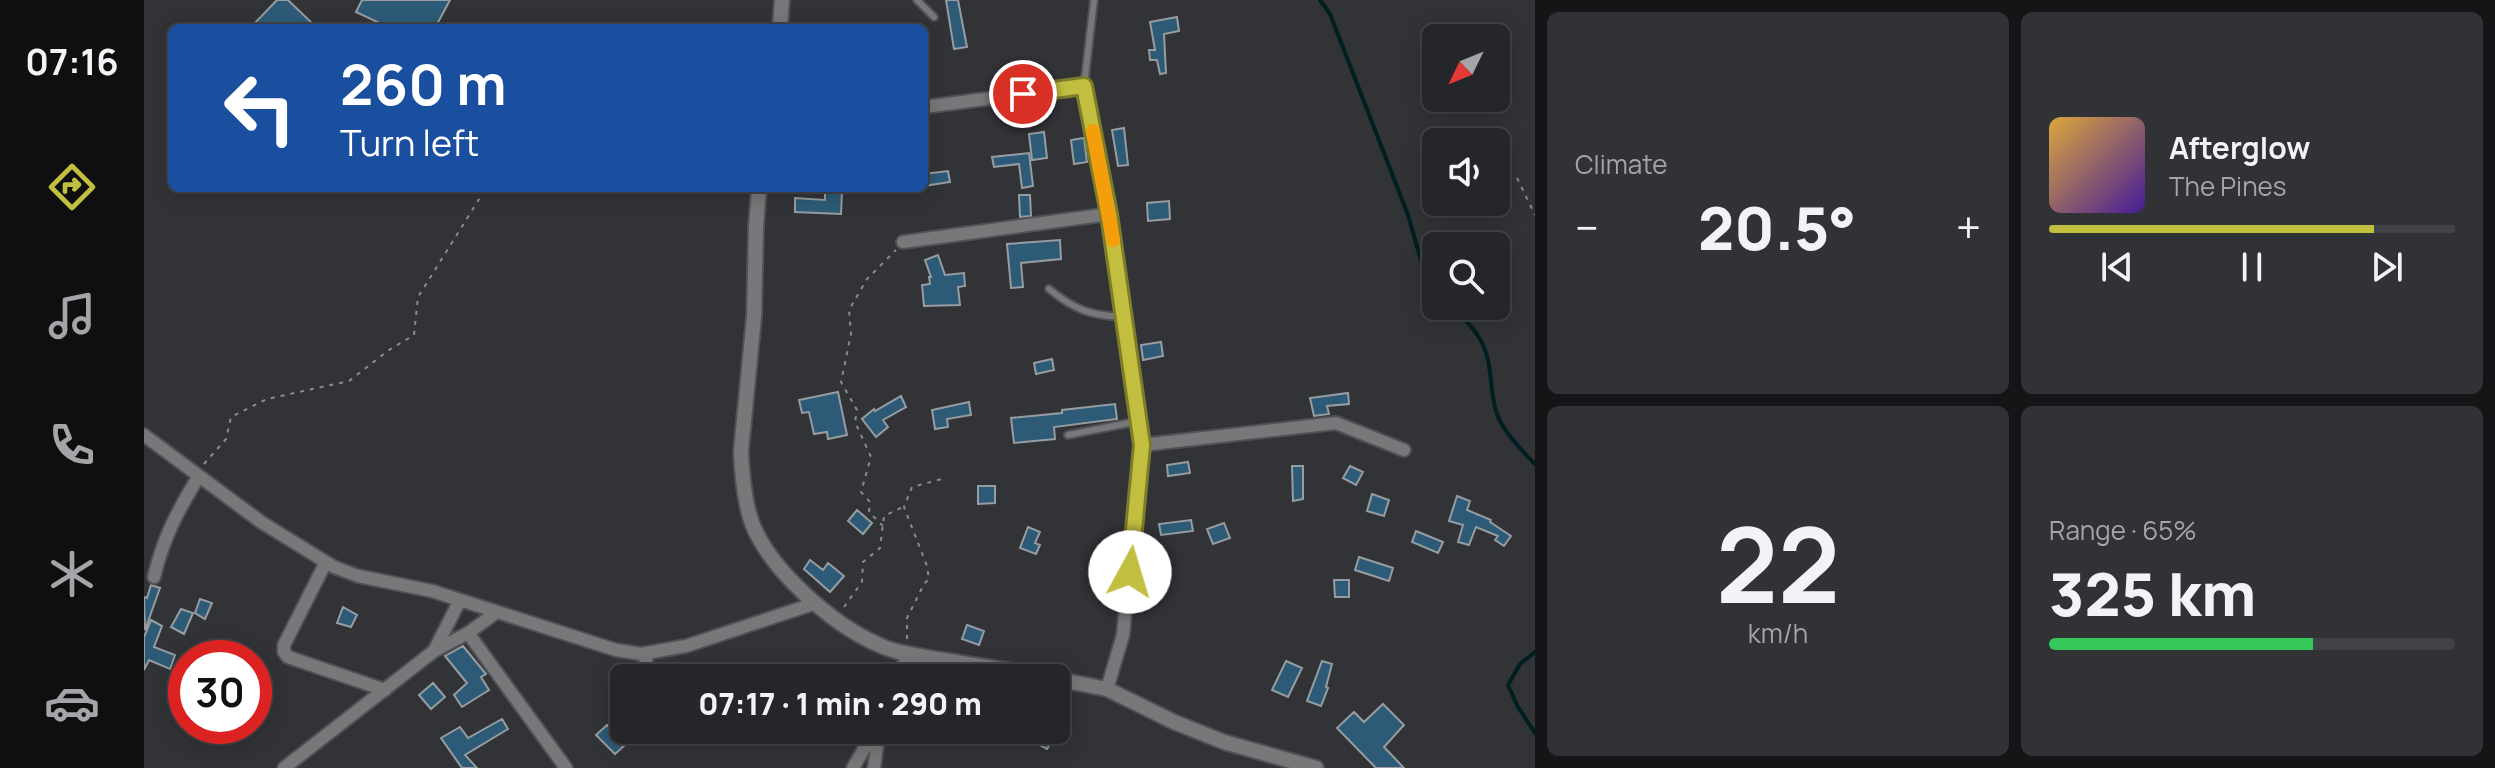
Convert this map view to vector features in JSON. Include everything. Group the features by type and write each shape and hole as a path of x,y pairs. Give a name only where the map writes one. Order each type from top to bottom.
{"street":[{"path":"780,24 782,0"},
{"path":"928,106 1084,86 1109,214 1142,445 1123,635 1107,689"},
{"path":"759,192 754,317 741,451 752,523 772,560 816,603 847,627 877,645 908,654 967,664"},
{"path":"903,242 1109,214"},
{"path":"1142,445 1336,423 1404,450"},
{"path":"144,435 261,522 326,562 358,576 432,591 616,650 648,654 686,646 816,603"},
{"path":"154,577 162,544 177,511 199,476"},
{"path":"326,562 284,645 284,652 288,657 385,690"},
{"path":"434,651 460,600"},
{"path":"284,768 434,651 468,633 497,612"},
{"path":"468,633 566,768"},
{"path":"645,664 648,654"},
{"path":"904,664 908,654"},
{"path":"1070,682 1107,689 1224,742 1316,768"},
{"path":"853,768 868,744"},
{"path":"874,768 876,744"}],"lane":[{"path":"917,0 934,17"},
{"path":"1084,86 1094,0"},
{"path":"1049,289 1069,306 1094,316 1122,317"},
{"path":"1068,435 1139,421"}],"path":[{"path":"1517,178 1535,215"},
{"path":"199,476 202,466 226,439 231,417 267,399 349,381 414,335 418,297 484,192"},
{"path":"883,526 869,512 870,502 861,492 871,457 855,422 857,410 841,382 851,334 849,310 867,279 903,242"},
{"path":"908,654 907,618 929,579 904,507 912,487 942,479"},
{"path":"844,607 862,582 863,562 880,548 884,516 904,507"}],"building":[{"path":"277,0 288,0 313,24 254,24"},
{"path":"362,0 450,0 437,24 382,24 356,12"},
{"path":"946,0 958,0 967,47 954,49"},
{"path":"1177,17 1179,31 1164,34 1166,73 1160,74 1157,60 1150,60 1149,50 1155,50 1150,22"},
{"path":"1124,128 1128,165 1118,166 1112,130"},
{"path":"1044,132 1047,158 1032,160 1029,134"},
{"path":"1084,138 1087,162 1074,164 1071,140"},
{"path":"1029,153 1033,186 1022,188 1019,164 994,167 992,157"},
{"path":"948,171 950,182 928,185 928,174"},
{"path":"825,192 842,192 841,214 795,212 795,198 825,200"},
{"path":"1019,195 1030,195 1031,216 1020,217"},
{"path":"1169,201 1170,219 1148,221 1147,203"},
{"path":"1060,240 1061,259 1021,263 1023,287 1011,288 1007,244"},
{"path":"938,255 945,275 964,273 965,286 958,287 960,305 924,306 922,285 930,284 931,277 925,260"},
{"path":"1161,342 1163,356 1143,360 1141,345"},
{"path":"1052,359 1054,370 1036,374 1034,363"},
{"path":"838,392 847,435 828,439 827,432 814,434 809,412 802,413 799,400"},
{"path":"1348,393 1349,404 1327,406 1329,414 1314,416 1310,398"},
{"path":"901,396 906,407 883,420 888,427 876,437 862,419 874,409"},
{"path":"969,402 971,415 947,419 948,427 935,429 932,410"},
{"path":"1115,404 1117,419 1054,427 1055,439 1014,443 1011,418"},
{"path":"1188,462 1190,473 1168,476 1167,465"},
{"path":"1292,466 1303,466 1303,499 1293,501"},
{"path":"1350,466 1363,472 1356,485 1343,478"},
{"path":"978,486 995,486 995,503 978,504"},
{"path":"1372,494 1389,500 1384,516 1367,511"},
{"path":"1457,496 1470,501 1467,510 1491,520 1511,536 1504,546 1495,540 1498,536 1476,527 1469,545 1458,542 1463,525 1449,521"},
{"path":"857,510 872,523 863,534 848,521"},
{"path":"1191,520 1193,531 1161,535 1159,524"},
{"path":"1224,523 1230,538 1213,544 1207,529"},
{"path":"1028,527 1040,532 1035,543 1040,545 1036,554 1020,548"},
{"path":"1416,531 1443,542 1438,553 1412,542"},
{"path":"1359,557 1393,568 1389,581 1355,570"},
{"path":"810,560 823,570 828,563 844,576 830,592 804,569"},
{"path":"1334,580 1349,580 1349,597 1335,597"},
{"path":"151,585 160,588 145,630 144,597 147,598"},
{"path":"200,599 212,603 205,619 195,613"},
{"path":"343,607 357,615 351,627 337,623"},
{"path":"181,609 193,613 184,634 171,627"},
{"path":"151,620 162,626 154,647 168,652 168,668 149,660 144,670 144,637"},
{"path":"967,625 984,631 979,645 962,639"},
{"path":"463,646 486,674 481,677 489,690 462,707 454,695 467,683 445,656"},
{"path":"1286,661 1302,668 1288,697 1272,690"},
{"path":"1322,661 1332,664 1321,706 1307,701"},
{"path":"433,683 445,697 431,709 419,695"},
{"path":"1383,704 1404,725 1384,747 1404,768 1376,768 1337,728 1354,712 1364,722"},
{"path":"502,719 508,729 465,755 477,768 462,768 441,738 460,727 468,738"},
{"path":"607,725 610,728 610,744 625,745 615,754 596,735"}],"waterway":[{"path":"1320,0 1330,14 1408,215 1422,264"},
{"path":"1464,320 1483,345 1500,420 1535,464"},
{"path":"1535,652 1520,664 1508,685 1535,733"}],"slow traffic":[{"path":"1093,131 1113,240"}],"route":[{"path":"1023,94 1084,86 1109,214 1142,445 1130,572"}]}
